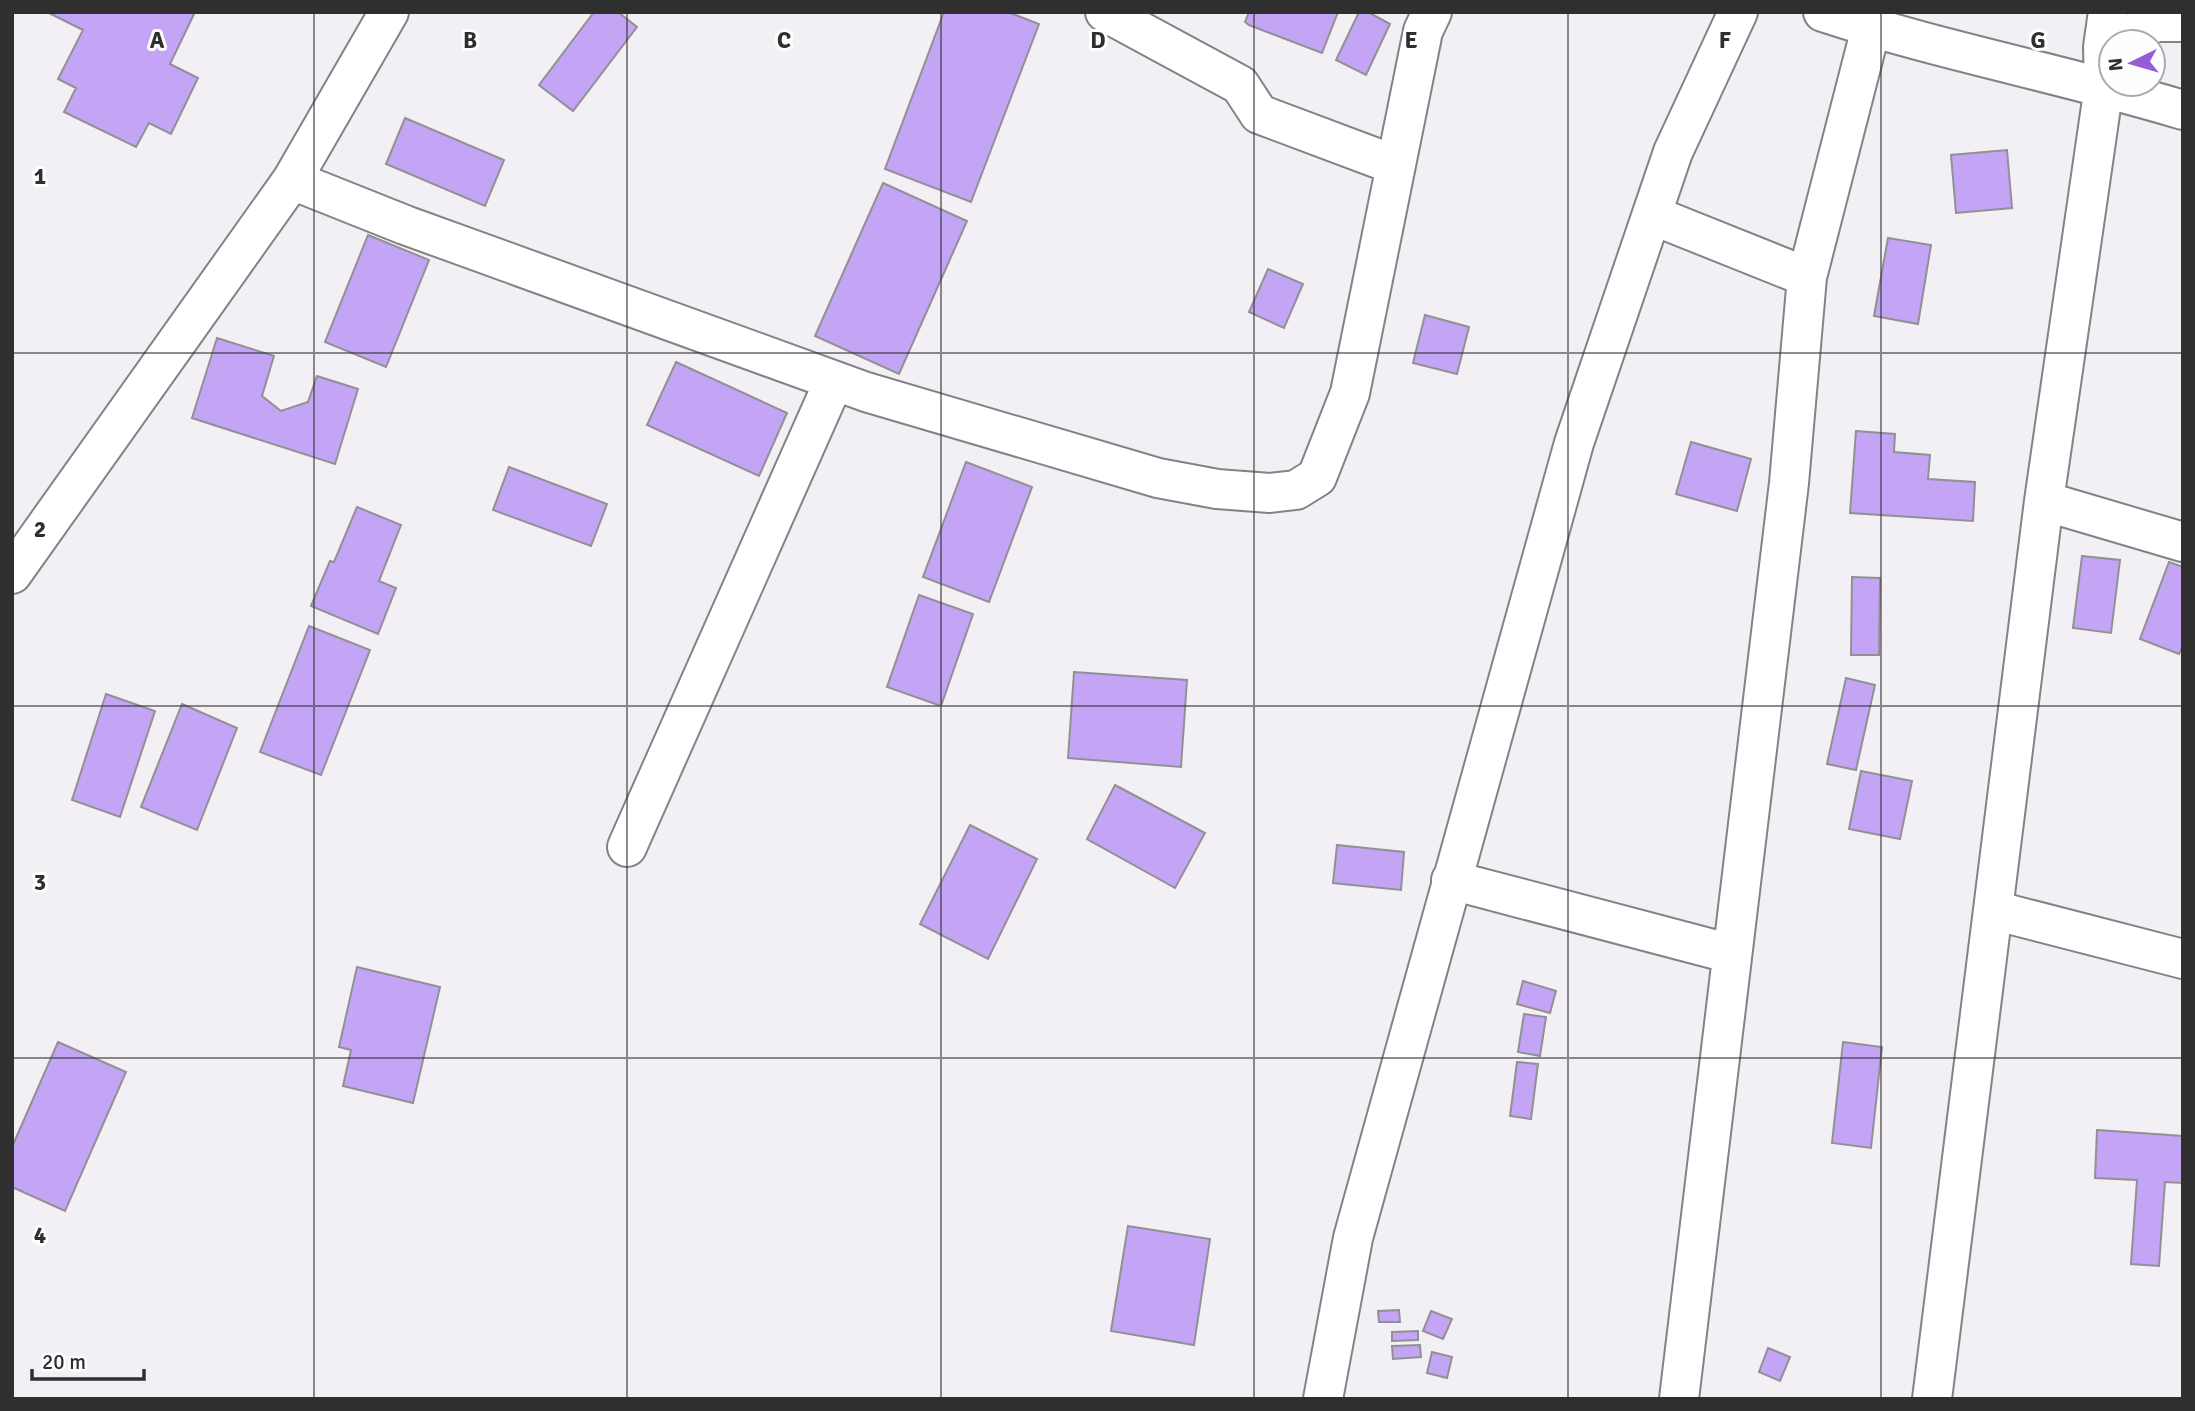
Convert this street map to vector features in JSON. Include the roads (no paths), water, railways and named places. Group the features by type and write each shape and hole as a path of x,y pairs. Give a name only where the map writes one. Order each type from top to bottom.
{"street":[{"path":"12,574 23,532 292,180 389,12"},
{"path":"1105,12 1240,85 1259,114 1395,165"},
{"path":"292,180 405,225 834,381 1157,478 1270,493 1296,490 1317,477 1350,393 1423,31 1432,12"},
{"path":"1323,1399 1353,1238 1574,443 1673,152 1738,12"},
{"path":"1823,12 1871,28 2097,84"},
{"path":"2136,28 2156,22 2183,22"},
{"path":"1679,1399 1789,483 1807,277 1871,28"},
{"path":"1932,1399 2044,501 2102,98"},
{"path":"2144,98 2183,110"},
{"path":"1652,215 1807,277"},
{"path":"627,847 834,381"},
{"path":"2044,501 2183,542"},
{"path":"1451,880 1732,954"},
{"path":"1993,910 2183,959"}]}
